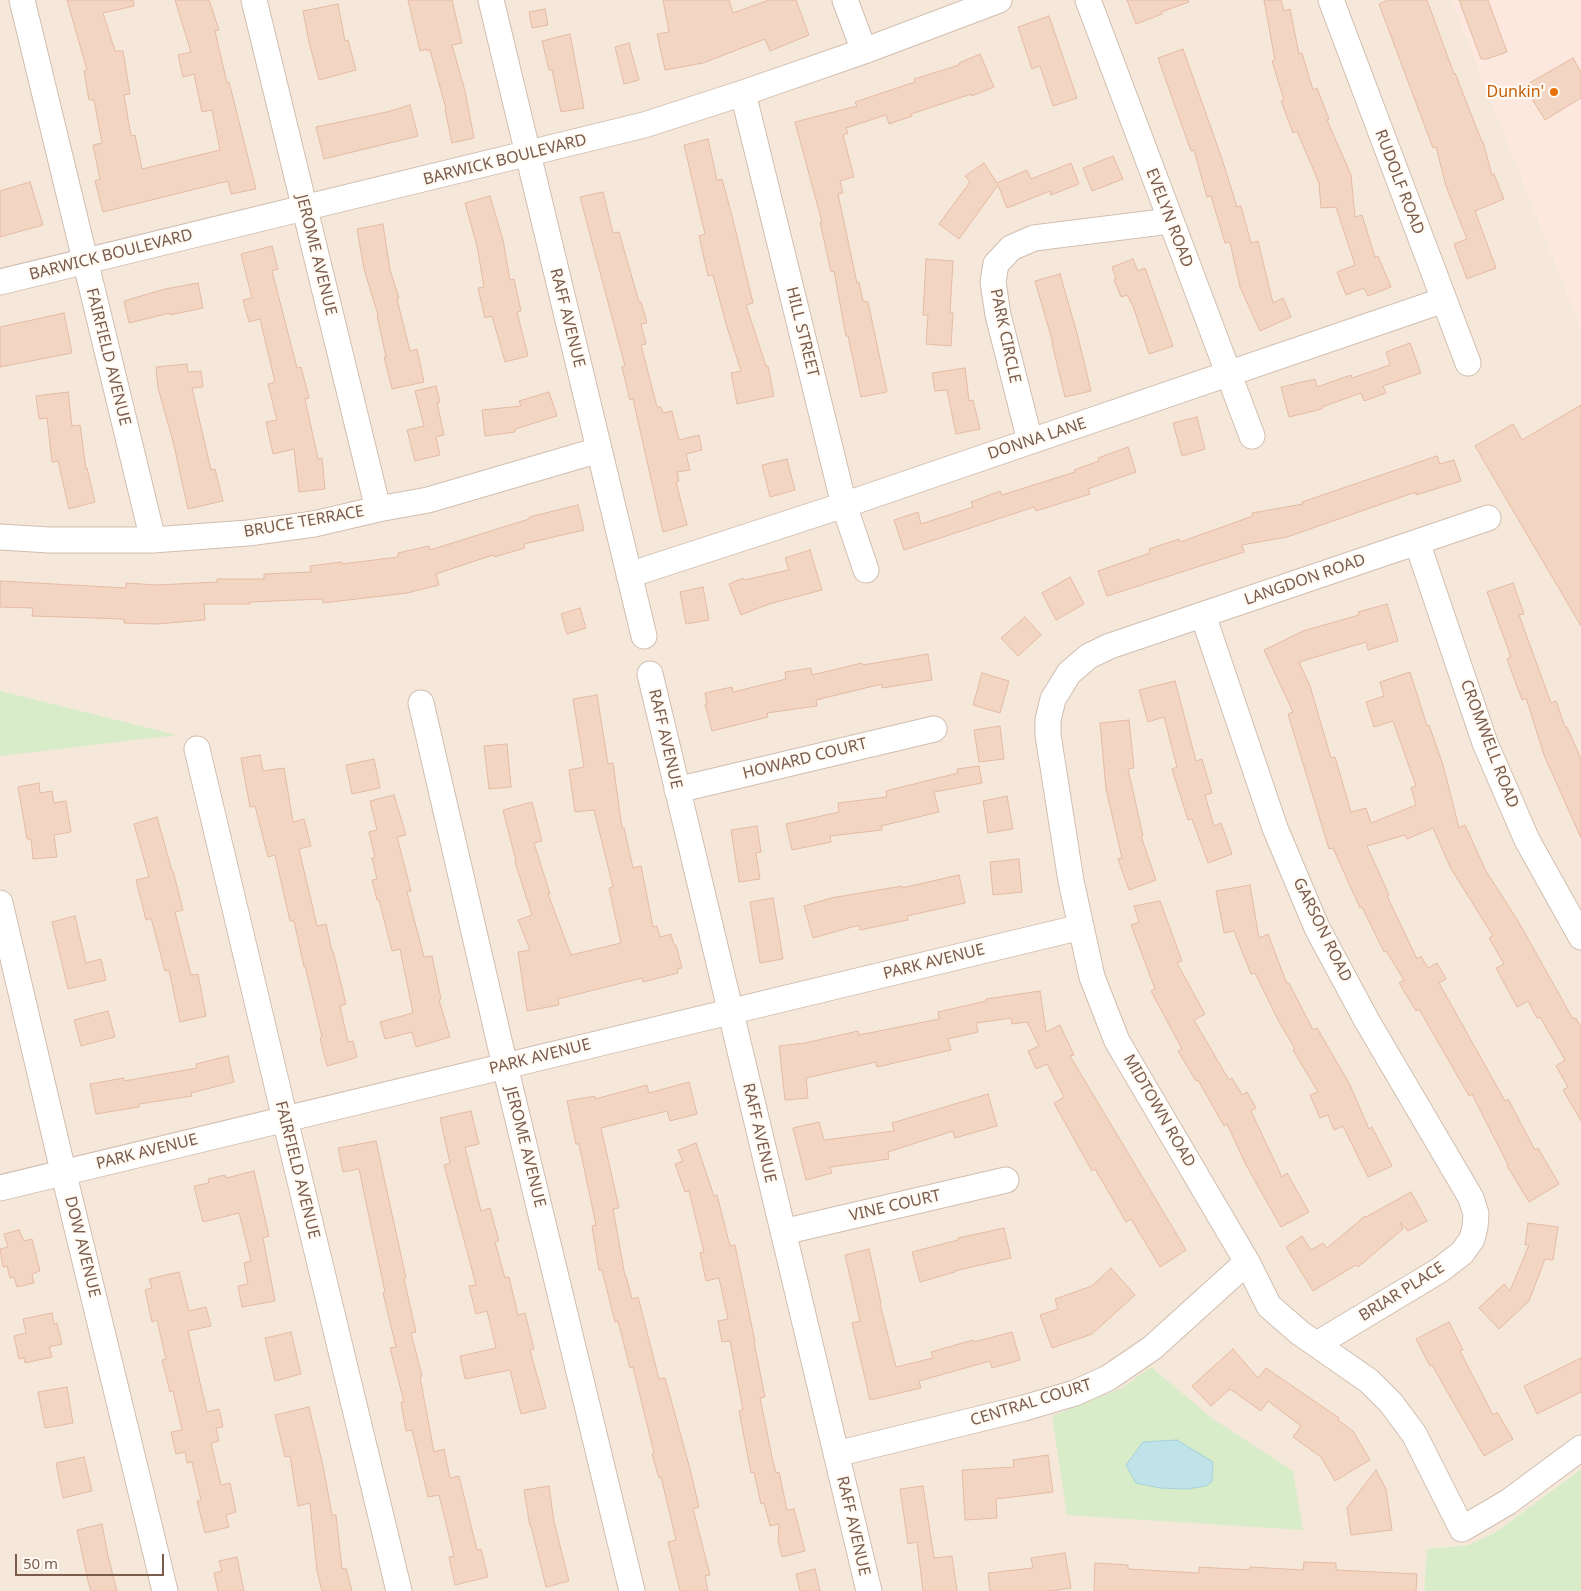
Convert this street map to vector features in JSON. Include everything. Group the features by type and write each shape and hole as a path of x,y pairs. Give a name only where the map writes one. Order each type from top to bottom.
{"street":[{"name":"FAIRFIELD AVENUE","path":"22,0 153,540"},
{"name":"JEROME AVENUE","path":"254,0 378,509"},
{"name":"RAFF AVENUE","path":"490,0 644,636"},
{"path":"845,0 864,51"},
{"name":"BARWICK BOULEVARD","path":"0,282 644,125 864,51 999,0"},
{"name":"EVELYN ROAD","path":"1088,0 1252,436"},
{"name":"RUDOLF ROAD","path":"1331,0 1468,363"},
{"name":"HILL STREET","path":"743,93 844,505 866,570"},
{"name":"PARK CIRCLE","path":"1030,441 998,315 993,282 996,264 1011,248 1034,238 1170,221"},
{"name":"DONNA LANE","path":"629,575 844,505 1444,300"},
{"name":"BRUCE TERRACE","path":"0,537 49,540 153,540 248,533 314,524 428,500 599,450"},
{"name":"LANGDON ROAD","path":"1122,642 1488,518"},
{"name":"CROMWELL ROAD","path":"1417,542 1485,743 1527,840 1581,937"},
{"name":"GARSON ROAD","path":"1203,615 1275,828 1317,928 1367,1021 1471,1198 1476,1214 1475,1227"},
{"name":"MIDTOWN ROAD","path":"1122,642 1089,656 1069,673 1053,698 1048,720 1048,734 1068,862 1081,927 1092,977 1117,1040 1247,1262 1269,1306 1300,1333 1369,1380 1391,1403 1414,1434 1462,1529 1508,1502 1581,1448"},
{"name":"RAFF AVENUE","path":"650,674 869,1591"},
{"name":"JEROME AVENUE","path":"421,703 505,1066 632,1591"},
{"name":"HOWARD COURT","path":"677,790 934,729"},
{"name":"FAIRFIELD AVENUE","path":"198,749 399,1591"},
{"name":"DOW AVENUE","path":"0,903 165,1591"},
{"name":"PARK AVENUE","path":"0,1188 1081,927"},
{"name":"VINE COURT","path":"783,1232 1006,1180"},
{"name":"BRIAR PLACE","path":"1317,1344 1440,1270 1462,1253 1472,1239 1475,1227"},
{"name":"CENTRAL COURT","path":"836,1454 1024,1408 1074,1393 1108,1378 1152,1348 1247,1262"}],"shaded area":[{"path":"0,0 1452,0 1581,328 1581,1469 1496,1532 1468,1545 1427,1549 1424,1591 0,1591"},
{"path":"1451,0 1581,0 1581,328"}],"green space":[{"path":"0,691 177,735 0,756"},
{"path":"1151,1367 1213,1419 1293,1471 1303,1530 1067,1515 1052,1416 1122,1388"},
{"path":"1581,1469 1581,1591 1424,1591 1427,1549 1468,1545 1496,1532"}],"water":[{"path":"1177,1440 1213,1462 1212,1481 1206,1486 1187,1489 1160,1488 1136,1483 1126,1465 1143,1442"}],"building":[{"path":"67,0 133,0 134,6 103,13 115,51 123,51 130,94 124,95 131,136 135,135 142,169 220,150 212,110 202,112 194,74 183,77 178,55 191,52 175,0 209,0 219,30 215,31 227,83 229,82 256,189 231,194 228,181 103,212 95,181 100,179 93,145 102,143 94,100 89,100 84,71 87,70"},
{"path":"408,0 452,0 462,43 452,45 465,91 474,138 452,143 446,109 430,50 420,51"},
{"path":"663,0 729,0 733,13 769,0 796,0 809,35 770,51 765,39 703,63 665,70 657,34 669,32"},
{"path":"1127,0 1188,0 1189,2 1136,24"},
{"path":"1264,0 1281,0 1284,11 1290,9 1299,54 1302,53 1313,90 1317,88 1329,119 1327,120 1351,175 1355,217 1362,215 1375,257 1378,256 1391,287 1368,296 1364,288 1346,295 1337,272 1355,265 1336,207 1321,208 1319,183 1297,131 1293,133 1281,101 1284,100 1272,61 1275,60"},
{"path":"1388,0 1427,0 1454,74 1483,142 1492,175 1494,174 1504,199 1475,211 1496,268 1467,279 1454,244 1467,239 1446,186 1436,147 1433,148 1379,4"},
{"path":"1459,0 1488,0 1507,52 1487,59 1481,59"},
{"path":"338,4 345,41 348,40 356,70 319,80 303,11"},
{"path":"545,9 548,25 532,28 529,12"},
{"path":"1049,16 1077,98 1053,106 1040,66 1032,69 1018,27"},
{"path":"570,34 584,108 561,112 552,70 549,70 542,41"},
{"path":"629,43 639,80 624,84 615,47"},
{"path":"1183,49 1237,207 1241,206 1251,243 1258,241 1273,303 1283,298 1291,317 1260,331 1240,287 1230,242 1225,243 1211,196 1207,197 1194,150 1191,151 1158,58"},
{"path":"980,54 994,87 972,96 971,94 911,114 912,116 889,124 886,115 846,128 848,133 843,135 854,177 840,181 843,193 838,194 857,283 859,282 863,301 868,302 887,392 861,397 848,336 846,336 834,271 831,272 820,222 822,222 795,122 857,106 855,102 915,82 914,79 959,65 959,63"},
{"name":"Dunkin'","path":"1573,58 1581,72 1581,98 1545,120 1524,86"},
{"path":"410,105 418,136 324,159 316,127 387,112"},
{"path":"708,139 717,180 722,179 753,303 746,305 766,366 768,366 774,396 737,404 731,373 741,371 713,275 708,276 699,236 705,234 684,145"},
{"path":"1113,156 1123,179 1092,191 1083,168"},
{"path":"984,163 997,183 1027,170 1031,179 1071,163 1079,184 1051,195 1050,191 1007,208 998,185 959,239 939,224 970,182 965,176"},
{"path":"30,182 43,225 0,237 0,191"},
{"path":"603,192 613,233 619,232 647,323 641,324 646,344 641,345 657,407 661,407 663,413 672,411 679,440 699,435 702,450 686,454 690,470 677,472 679,481 676,482 687,525 663,532 633,399 630,400 622,367 625,366 580,197"},
{"path":"490,196 503,240 510,280 514,279 521,311 517,312 528,356 505,362 492,316 485,318 478,288 484,287 477,246 465,203"},
{"path":"383,224 390,270 399,298 397,299 410,351 417,349 424,382 392,389 384,357 386,357 378,315 364,269 357,229"},
{"path":"272,246 278,269 272,271 297,368 301,367 309,398 305,399 318,459 322,458 325,489 299,492 294,449 273,454 266,422 277,420 268,384 275,382 260,319 249,322 243,300 252,298 241,254"},
{"path":"926,259 953,261 950,313 953,313 951,346 926,344 928,315 923,315"},
{"path":"1133,259 1138,271 1145,268 1173,346 1149,354 1133,306 1127,295 1121,297 1114,280 1116,279 1112,267"},
{"path":"1060,274 1091,391 1065,397 1053,343 1035,281"},
{"path":"198,283 203,308 170,315 170,313 129,323 124,301 165,289"},
{"path":"64,313 72,353 0,367 0,327"},
{"path":"1410,343 1421,373 1383,386 1386,393 1364,401 1361,393 1322,407 1322,409 1289,417 1281,387 1315,379 1317,387 1351,375 1352,378 1390,365 1386,352"},
{"path":"187,364 188,372 201,371 203,387 192,388 211,470 215,469 223,501 188,509 173,441 158,388 156,367"},
{"path":"965,368 969,401 973,400 980,429 956,434 947,390 935,391 932,373"},
{"path":"436,386 440,402 437,403 444,435 436,437 440,455 415,461 407,430 424,426 415,391"},
{"path":"68,392 72,426 80,425 86,469 95,502 69,509 58,461 52,462 47,418 39,419 36,396"},
{"path":"549,392 557,416 515,429 515,432 485,436 482,410 521,406 519,401"},
{"path":"1581,405 1581,626 1475,446 1513,424 1522,440"},
{"path":"1197,417 1205,449 1182,456 1173,423"},
{"path":"1128,447 1136,472 1088,489 1090,494 1036,511 1034,507 904,550 894,520 918,512 921,524 973,507 971,502 1000,491 1002,495 1075,472 1074,470 1099,461 1098,458"},
{"path":"1437,456 1440,464 1454,460 1461,481 1416,495 1416,492 1287,537 1242,545 1244,552 1107,596 1098,571 1150,553 1149,549 1179,539 1180,542 1253,516 1252,513 1303,504 1302,502"},
{"path":"787,459 795,490 770,497 762,465"},
{"path":"578,505 584,530 524,544 525,548 494,557 493,555 436,574 439,585 407,593 323,603 322,599 250,602 250,604 204,604 205,620 156,624 124,623 124,619 32,616 33,608 0,607 0,581 126,588 126,583 157,585 217,582 217,579 264,579 264,574 311,572 310,566 398,557 398,553 429,546 430,550 529,519 529,517"},
{"path":"810,550 822,590 769,604 741,615 729,584 743,578 744,580 789,570 785,558"},
{"path":"1070,577 1084,604 1056,620 1042,593"},
{"path":"1513,583 1524,614 1519,615 1551,703 1556,701 1565,727 1567,727 1581,759 1581,838 1544,755 1526,698 1522,700 1507,659 1511,657 1487,592"},
{"path":"703,587 709,620 686,624 680,592"},
{"path":"1387,604 1398,641 1368,650 1366,642 1299,662 1310,686 1331,758 1335,757 1351,812 1366,808 1371,823 1416,805 1411,788 1416,786 1393,721 1374,727 1366,702 1384,696 1380,682 1410,672 1427,726 1429,725 1443,765 1459,828 1465,825 1486,871 1518,921 1573,1019 1576,1018 1581,1027 1581,1121 1563,1090 1568,1087 1556,1066 1565,1060 1540,1017 1537,1018 1528,1001 1517,1007 1496,968 1504,964 1489,938 1493,936 1450,867 1433,828 1407,839 1405,835 1367,846 1389,895 1387,896 1417,959 1421,956 1428,968 1437,963 1446,979 1439,983 1505,1101 1508,1099 1535,1150 1538,1148 1559,1184 1529,1202 1507,1166 1472,1094 1469,1096 1419,1009 1416,1011 1399,983 1404,980 1386,951 1384,952 1362,907 1360,908 1333,848 1329,849 1288,714 1293,712 1264,650 1303,631 1359,615 1358,612"},
{"path":"580,608 586,628 567,634 561,614"},
{"path":"1025,617 1041,635 1018,656 1001,638"},
{"path":"928,654 932,680 882,688 882,684 816,700 817,706 767,713 768,717 712,731 705,704 707,704 705,693 732,687 733,692 786,679 785,672 811,668 812,675 862,663 863,665"},
{"path":"982,673 1009,681 1000,713 973,705"},
{"path":"1175,681 1196,761 1202,759 1212,793 1205,795 1214,826 1221,823 1232,854 1208,863 1192,819 1188,820 1172,769 1177,767 1164,717 1148,722 1139,690"},
{"path":"597,695 608,764 613,763 622,828 624,828 633,868 641,866 653,927 657,926 660,937 671,934 682,968 677,969 678,973 643,982 642,978 558,999 559,1005 527,1011 518,952 530,950 518,920 532,915 515,862 503,810 532,802 542,841 534,843 550,894 548,894 571,955 621,943 609,888 613,887 594,810 575,812 569,770 584,767 573,699"},
{"path":"1129,720 1134,768 1128,769 1143,836 1141,836 1156,880 1129,890 1118,859 1122,858 1106,789 1100,723"},
{"path":"1000,726 1004,759 979,762 974,730"},
{"path":"507,744 511,787 489,789 484,746"},
{"path":"260,755 263,771 284,768 293,822 304,819 311,846 299,849 317,926 326,924 346,1004 340,1006 348,1042 353,1041 357,1057 327,1066 320,1038 322,1037 294,921 290,921 275,855 268,857 255,806 250,807 241,758"},
{"path":"374,759 380,788 352,794 346,765"},
{"path":"979,766 982,783 934,792 939,812 881,826 882,830 830,836 831,842 792,850 786,824 839,812 838,803 887,797 886,791 958,773 957,769"},
{"path":"39,783 40,793 52,791 54,803 66,801 71,832 54,835 57,857 33,859 31,839 27,839 18,787"},
{"path":"394,795 406,835 397,837 411,891 407,892 424,957 432,956 441,999 439,1000 450,1037 416,1047 412,1032 385,1039 380,1022 413,1013 400,949 392,951 372,880 377,879 372,858 375,857 369,832 377,830 370,801"},
{"path":"1007,796 1013,829 988,833 983,801"},
{"path":"157,817 183,910 175,912 191,975 198,974 206,1016 180,1022 169,970 165,971 151,918 146,920 136,880 149,877 134,824"},
{"path":"757,826 761,852 756,853 760,879 739,882 731,830"},
{"path":"1019,859 1022,892 993,895 990,862"},
{"path":"959,875 965,903 907,916 908,920 860,930 859,925 813,938 804,906 831,898 902,886 902,888"},
{"path":"1250,885 1259,938 1268,934 1287,984 1289,983 1313,1030 1317,1028 1350,1085 1369,1129 1372,1127 1392,1166 1368,1177 1343,1126 1334,1130 1328,1115 1320,1118 1310,1095 1318,1092 1293,1050 1295,1049 1278,1020 1255,973 1251,974 1234,931 1224,933 1216,891"},
{"path":"773,898 783,959 760,963 750,902"},
{"path":"1160,901 1182,961 1177,963 1205,1014 1194,1020 1229,1080 1232,1078 1242,1095 1247,1092 1256,1108 1251,1111 1282,1177 1287,1173 1309,1212 1281,1227 1246,1165 1227,1124 1224,1126 1198,1080 1196,1081 1178,1051 1182,1049 1151,991 1155,989 1131,925 1139,922 1134,906"},
{"path":"75,916 86,963 101,959 106,980 68,989 52,922"},
{"path":"1040,991 1046,1032 1060,1025 1074,1055 1070,1056 1186,1250 1160,1267 1131,1219 1126,1222 1095,1169 1092,1171 1054,1103 1064,1097 1047,1064 1036,1069 1028,1051 1039,1046 1027,1022 1012,1024 1011,1018 976,1023 978,1032 948,1039 951,1050 877,1067 876,1062 806,1078 808,1098 785,1100 779,1046 805,1043 858,1031 859,1035 939,1019 938,1012 986,1001 986,999"},
{"path":"108,1011 115,1037 81,1046 74,1020"},
{"path":"228,1056 234,1082 191,1093 192,1096 139,1104 139,1107 96,1114 90,1084 124,1078 124,1081 197,1068 196,1064"},
{"path":"689,1082 697,1114 670,1121 667,1111 601,1128 619,1208 613,1209 625,1276 632,1299 638,1297 659,1379 665,1378 699,1507 693,1509 710,1575 705,1576 708,1591 680,1591 668,1542 676,1540 661,1477 659,1478 652,1454 654,1453 633,1367 630,1368 618,1321 615,1322 602,1270 599,1270 592,1226 596,1225 579,1144 576,1144 567,1101 595,1096 595,1099 647,1085 649,1093"},
{"path":"988,1094 997,1126 955,1138 953,1131 888,1152 889,1159 830,1167 832,1173 806,1180 793,1128 819,1122 824,1140 894,1131 892,1123"},
{"path":"471,1111 479,1144 465,1147 481,1211 490,1208 499,1241 495,1242 505,1278 509,1277 518,1315 525,1313 534,1349 530,1350 546,1408 521,1414 510,1370 465,1379 460,1356 496,1348 487,1311 476,1314 469,1286 476,1285 444,1165 450,1163 440,1118"},
{"path":"376,1141 406,1278 404,1279 416,1332 411,1333 422,1376 420,1377 434,1452 444,1449 450,1478 459,1476 477,1550 481,1549 488,1577 455,1585 449,1557 454,1556 439,1495 428,1497 412,1430 406,1431 401,1402 404,1402 390,1348 396,1347 383,1293 385,1292 359,1169 343,1172 338,1148"},
{"path":"696,1143 714,1196 717,1195 730,1246 735,1245 765,1397 760,1398 772,1457 776,1473 779,1472 787,1510 794,1509 805,1551 782,1557 778,1541 779,1524 770,1526 764,1503 761,1504 754,1472 751,1473 739,1411 743,1410 730,1341 722,1342 718,1321 728,1319 719,1278 706,1281 700,1253 704,1252 689,1191 685,1192 675,1164 683,1161 678,1150"},
{"path":"254,1171 269,1236 263,1238 275,1301 242,1307 238,1286 248,1284 244,1263 251,1261 239,1213 203,1222 194,1186 209,1183 208,1179 225,1175 226,1178"},
{"path":"1411,1192 1427,1221 1408,1231 1400,1222 1403,1229 1358,1267 1356,1265 1313,1291 1286,1247 1302,1236 1311,1250 1323,1243 1327,1248 1365,1216"},
{"path":"1528,1223 1558,1227 1553,1260 1545,1259 1529,1301 1499,1329 1479,1308 1504,1284 1510,1291 1529,1245 1525,1245"},
{"path":"1004,1228 1011,1258 954,1271 920,1282 912,1252 958,1240 958,1238"},
{"path":"19,1230 24,1241 32,1239 40,1271 32,1274 34,1283 17,1287 14,1277 10,1278 7,1266 3,1267 0,1249 8,1247 4,1234"},
{"path":"869,1249 880,1304 896,1367 933,1358 931,1352 973,1340 974,1342 1012,1332 1020,1360 992,1368 990,1361 919,1381 921,1388 870,1400 852,1323 860,1321 845,1255"},
{"path":"1111,1268 1135,1295 1092,1334 1052,1348 1040,1315 1058,1309 1055,1299 1092,1286"},
{"path":"179,1272 189,1311 206,1307 211,1326 188,1331 207,1412 219,1409 223,1427 216,1428 219,1441 211,1443 221,1485 230,1483 236,1512 226,1515 229,1527 205,1533 197,1501 201,1500 192,1462 187,1463 185,1452 176,1454 171,1432 182,1430 173,1391 170,1392 162,1360 166,1359 157,1320 152,1322 145,1290 152,1288 149,1279"},
{"path":"52,1313 54,1324 57,1323 62,1344 49,1347 52,1357 25,1363 24,1358 19,1359 14,1336 26,1333 23,1319"},
{"path":"1449,1322 1463,1350 1460,1351 1493,1415 1497,1412 1513,1439 1484,1456 1416,1339"},
{"path":"291,1332 301,1374 275,1381 265,1338"},
{"path":"1233,1349 1258,1378 1266,1368 1339,1418 1338,1420 1353,1431 1370,1460 1335,1481 1321,1457 1293,1437 1301,1426 1268,1401 1261,1411 1230,1389 1211,1406 1192,1386"},
{"path":"1581,1358 1581,1392 1537,1414 1524,1386"},
{"path":"67,1387 73,1423 45,1428 38,1392"},
{"path":"309,1407 332,1515 336,1515 342,1569 346,1568 352,1591 322,1591 317,1571 310,1503 298,1506 290,1456 285,1457 275,1415"},
{"path":"1048,1455 1053,1492 996,1499 997,1518 965,1520 962,1470 1014,1467 1013,1460"},
{"path":"84,1457 92,1491 63,1498 56,1463"},
{"path":"1376,1470 1386,1489 1392,1530 1351,1535 1347,1508"},
{"path":"549,1486 554,1522 569,1581 546,1587 530,1526 524,1490"},
{"path":"923,1486 934,1558 952,1556 957,1591 923,1591 917,1542 908,1544 900,1489"},
{"path":"102,1524 117,1591 91,1591 88,1581 77,1530"},
{"path":"1065,1553 1071,1588 1051,1591 990,1591 988,1573 1033,1568 1031,1558"},
{"path":"237,1557 244,1591 218,1591 214,1573 222,1571 219,1561"},
{"path":"1304,1562 1336,1563 1336,1570 1417,1574 1416,1591 1094,1591 1095,1563 1128,1565 1128,1569 1199,1573 1199,1567 1250,1570 1250,1567 1303,1570"},
{"path":"815,1569 820,1591 800,1591 796,1574"}],"place":[{"name":"Dunkin'","path":"1554,92"}]}
